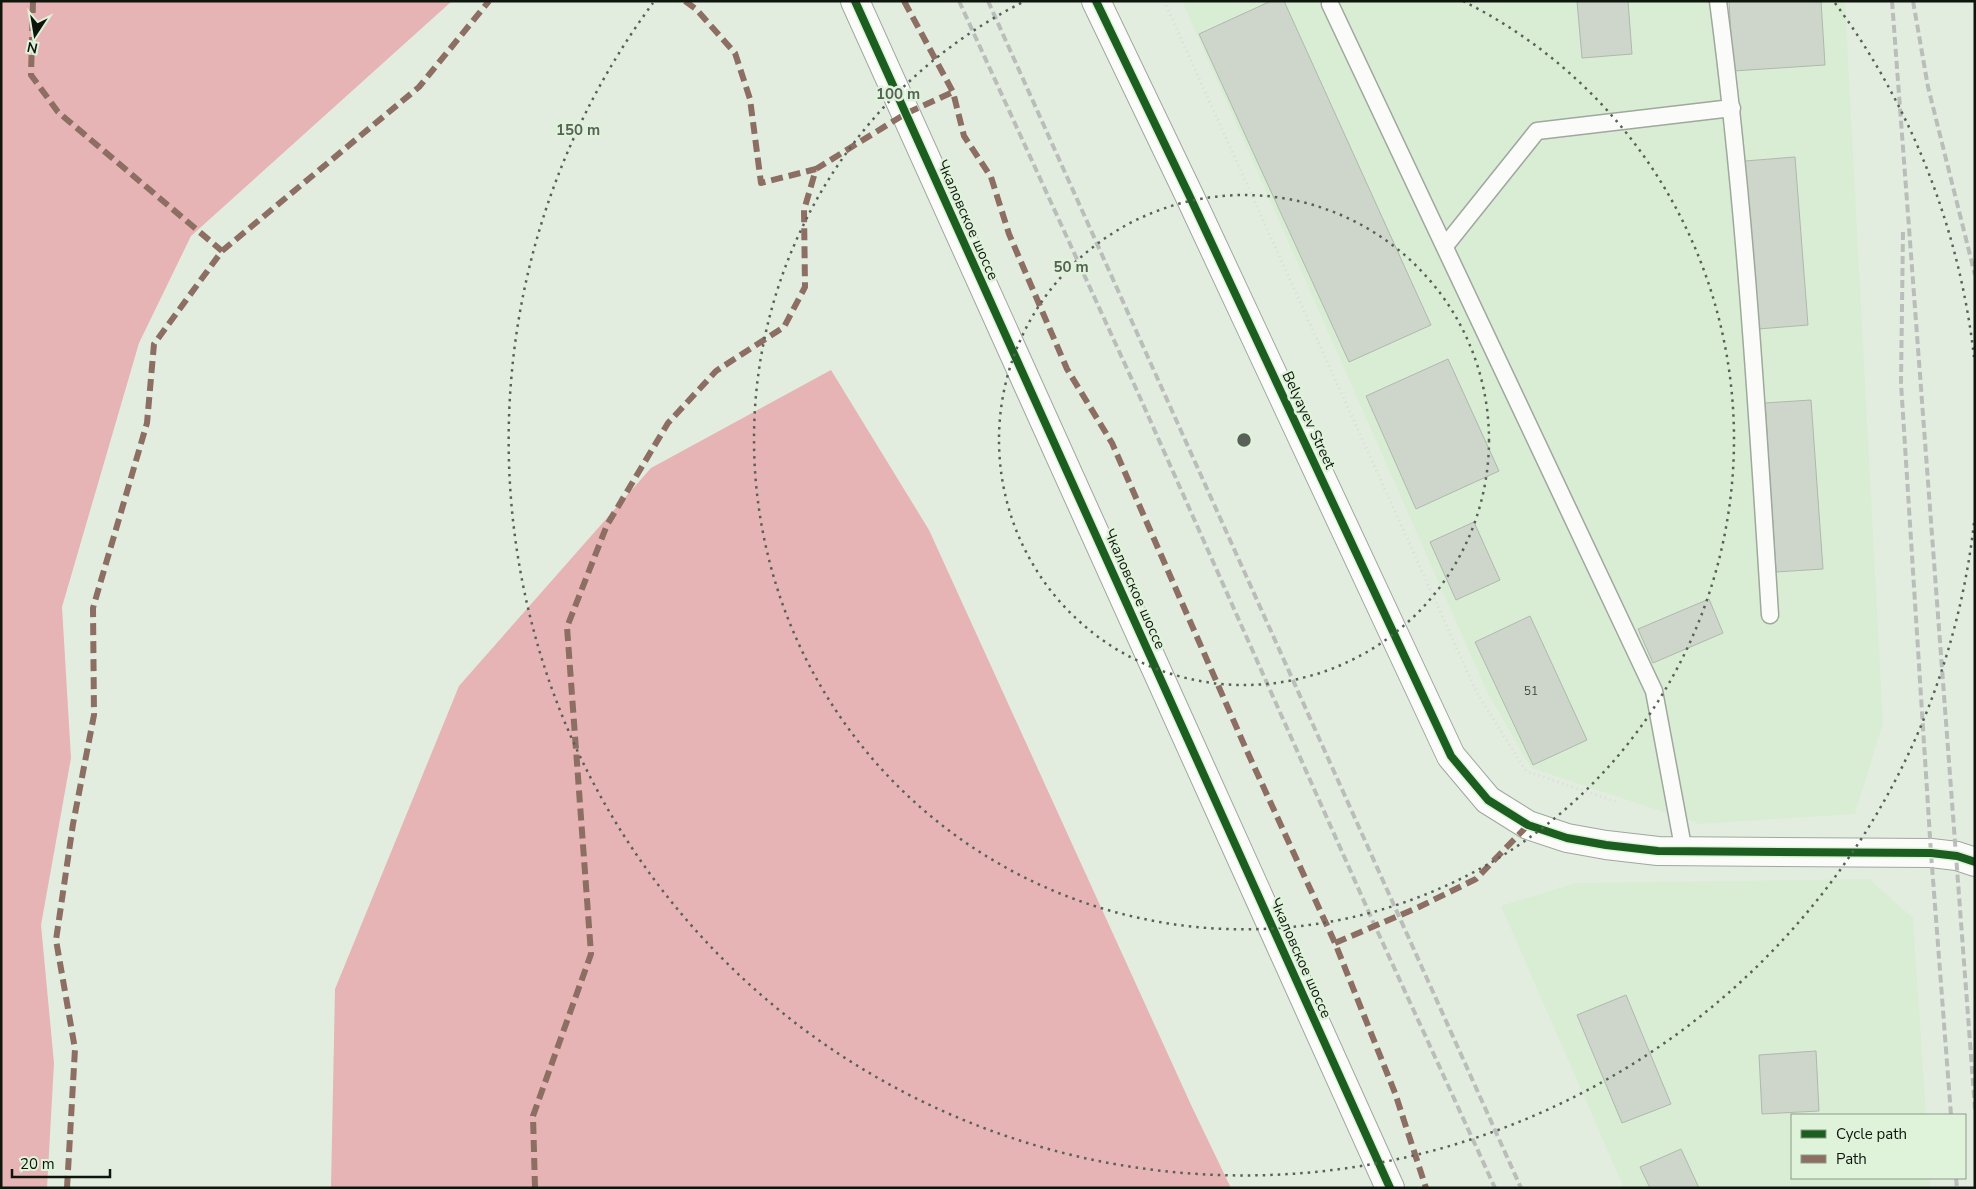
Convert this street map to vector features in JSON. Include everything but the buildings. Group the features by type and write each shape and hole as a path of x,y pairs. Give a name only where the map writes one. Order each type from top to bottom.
{"street":[{"name":"Чкаловское шоссе","path":"855,1 1390,1188"},
{"name":"Belyayev Street","path":"1096,1 1195,206 1451,756 1488,800 1528,825 1567,838 1606,845 1684,852 1931,853 1957,856 1975,862"}],"lane":[{"path":"1718,1 1732,108 1755,375 1770,615"},
{"path":"1330,4 1654,691 1684,852"},
{"path":"1444,246 1537,131 1732,108"}],"path":[{"path":"1164,1 1477,693 1526,771 1617,802"}],"shaded area":[{"path":"1,1 452,1 191,236 139,343 62,607 71,758 41,925 54,1063 47,1188 1,1188"},
{"path":"1182,1 1845,1 1883,723 1855,814 1700,824 1531,768 1487,692"},
{"path":"831,370 929,530 1192,1107 1231,1188 331,1188 335,989 459,686 651,468"},
{"path":"1869,879 1913,918 1926,1114 1791,1114 1791,1179 1929,1179 1930,1188 1624,1188 1501,906 1576,883"}],"railway":[{"path":"959,1 1134,384 1375,926 1495,1188"},
{"path":"988,1 1521,1188"},
{"path":"1892,1 1975,1109"},
{"path":"1913,1 1928,87 1975,275"},
{"path":"1903,232 1901,383 1931,853 1951,1114"},
{"path":"1956,1179 1957,1188"}],"marked path":[{"path":"33,1 31,75 58,112 222,251"},
{"path":"67,1188 75,1049 56,940 73,824 94,715 93,608 147,423 154,344 222,251 419,87 489,1"},
{"path":"685,1 696,9 735,53 750,99 761,183 816,169"},
{"path":"904,1 953,92 964,136 991,177 1009,234 1067,369 1112,443 1246,749 1335,943 1395,1093 1426,1188"},
{"path":"535,1188 533,1116 591,954 567,627 607,525 668,423 716,371 784,327 805,287 804,210 816,169 905,114 953,92"},
{"path":"1335,943 1419,907 1476,879 1528,825"}],"cycle path":[{"path":"855,1 1390,1188"},
{"path":"1096,1 1190,197 1451,756 1488,800 1528,825 1567,838 1606,845 1658,851 1931,853 1957,856 1975,862"}]}
